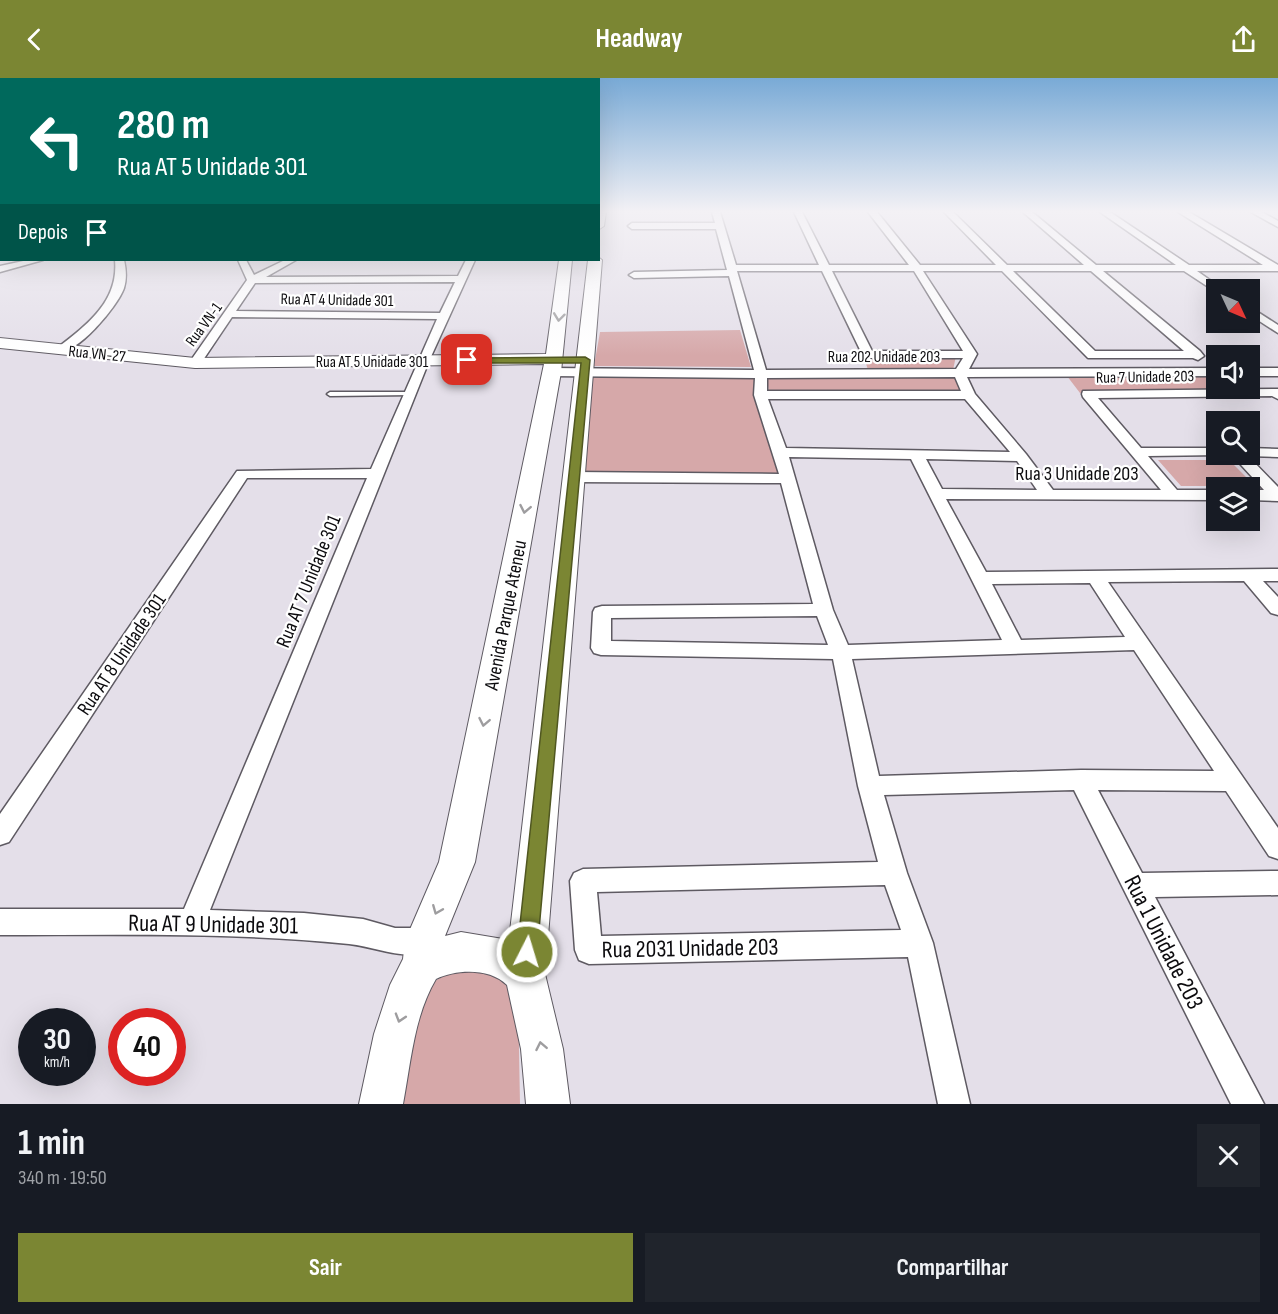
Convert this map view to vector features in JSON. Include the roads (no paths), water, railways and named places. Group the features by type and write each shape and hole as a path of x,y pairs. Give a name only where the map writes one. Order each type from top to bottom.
{"street":[{"path":"728,260 760,385 824,610 841,652 870,786 894,873 919,943 954,1104"},
{"path":"822,260 868,355 971,354"},
{"path":"910,260 971,354"},
{"path":"995,260 1092,355 1196,354"},
{"path":"1083,260 1206,363"},
{"path":"1175,260 1206,281"},
{"path":"1263,260 1277,268"},
{"path":"0,269 34,261"},
{"path":"61,350 88,330 112,302 123,271 120,261"},
{"path":"242,261 252,280"},
{"path":"252,280 289,261"},
{"name":"Rua AT 7 Unidade 301","path":"192,922 423,361 469,261"},
{"name":"Avenida Parque Ateneu","path":"381,1104 395,1034 410,985 457,862 553,366 566,261"},
{"path":"548,1104 542,1049 525,974 595,261"},
{"path":"634,275 826,267 1277,268"},
{"path":"252,280 460,279"},
{"name":"Rua VN-1","path":"195,363 231,314 252,280"},
{"name":"Rua AT 4 Unidade 301","path":"231,314 443,316"},
{"path":"1260,317 1278,330"},
{"name":"Rua VN-27","path":"0,343 195,363"},
{"path":"971,354 960,374 969,395 1021,457 1047,493"},
{"name":"Rua AT 5 Unidade 301","path":"195,363 423,361 553,366"},
{"name":"Rua 202 Unidade 203","path":"553,366 585,366 760,385 960,374 1206,372"},
{"path":"1260,372 1278,372"},
{"path":"760,385 969,395"},
{"name":"Rua 7 Unidade 203","path":"1172,494 1088,394 1276,393"},
{"name":"Rua 3 Unidade 203","path":"780,452 1021,457"},
{"path":"1138,452 1206,452"},
{"path":"1260,452 1278,453"},
{"path":"916,455 982,578 1015,646"},
{"path":"1248,465 1278,496"},
{"name":"Rua AT 8 Unidade 301","path":"0,834 242,474 376,473"},
{"path":"574,477 787,479"},
{"name":"Rua 3 Unidade 203","path":"936,494 1206,495"},
{"path":"1260,495 1278,496"},
{"path":"1248,575 1278,609"},
{"path":"982,578 1278,575"},
{"path":"1095,577 1138,644 1278,848"},
{"path":"824,610 602,612 601,648 841,652 1138,644"},
{"path":"870,786 1081,780 1232,781"},
{"name":"Rua 1 Unidade 203","path":"1081,780 1248,1104"},
{"name":"Rua 2031 Unidade 203","path":"894,873 583,881 589,950 919,943"},
{"path":"1135,885 1278,883"},
{"name":"Rua AT 9 Unidade 301","path":"0,922 192,922 304,926 363,932 395,941 423,953"},
{"path":"423,953 441,956 461,951 510,960 525,974"}],"lane":[{"path":"330,394 410,394"}]}
